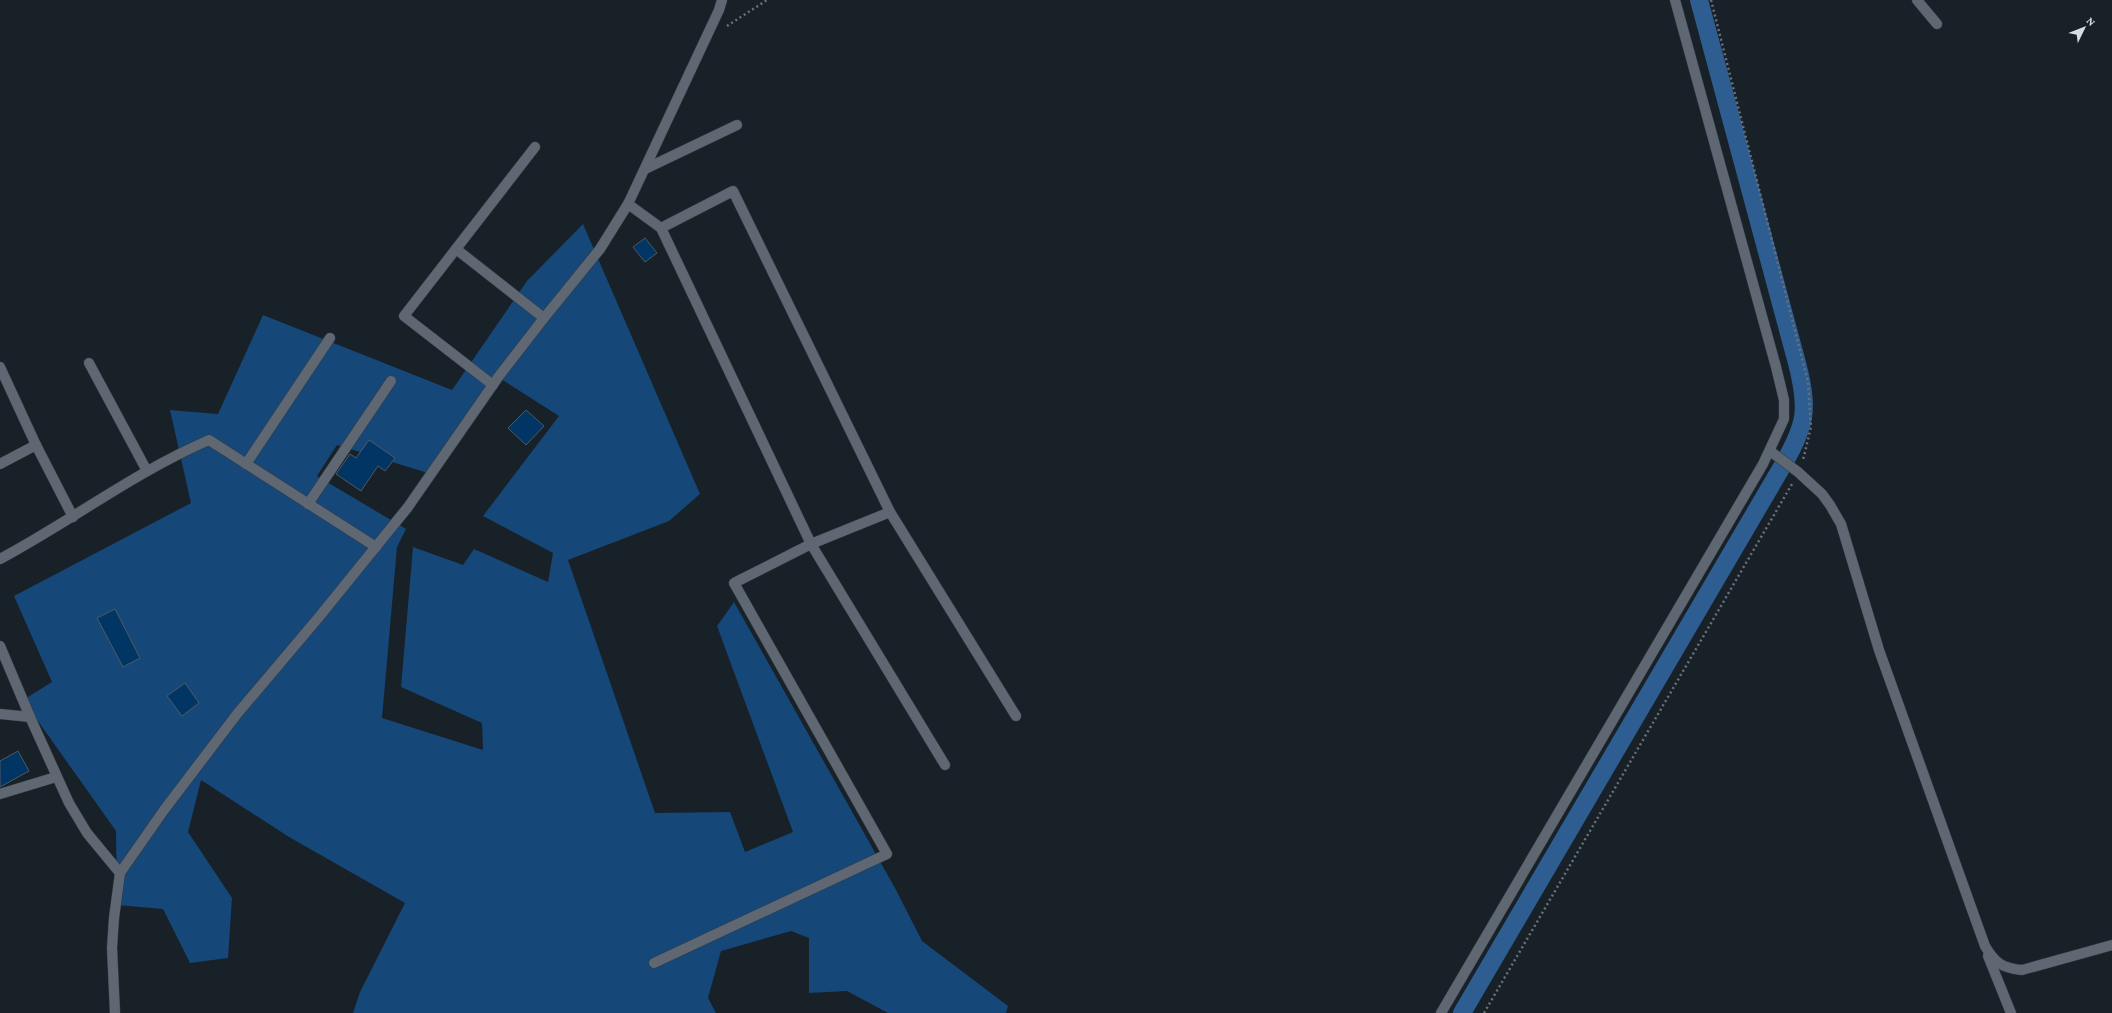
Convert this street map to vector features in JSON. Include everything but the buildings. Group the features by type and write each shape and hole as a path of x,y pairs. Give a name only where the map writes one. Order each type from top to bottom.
{"street":[{"path":"115,1013 112,948 120,872 164,810 237,714 408,507 493,385 544,318 593,259 628,204 719,10 722,0"},
{"path":"1441,1013 1770,451 1784,419 1782,392 1675,0"},
{"path":"1916,0 1937,24"},
{"path":"645,169 737,125"},
{"path":"493,385 404,316 535,147"},
{"path":"660,228 733,191 890,512 1016,716"},
{"path":"628,204 660,228 811,544 945,764"},
{"path":"456,249 544,318"},
{"path":"246,464 330,338"},
{"path":"88,363 147,471"},
{"path":"0,367 36,445 73,517"},
{"path":"308,504 391,381"},
{"path":"0,559 73,517 178,453 209,440 376,547"},
{"path":"0,464 36,445"},
{"path":"1770,451 1797,471 1825,498 1841,524 1879,650 1985,946 2011,1013"},
{"path":"654,963 887,854 734,583 811,544 890,512"},
{"path":"0,646 56,777 87,833 120,872"},
{"path":"0,714 30,717"},
{"path":"0,794 56,777"},
{"path":"1985,946 1992,958 1998,963 2008,969 2022,970 2112,944"}],"path":[{"path":"704,41 767,0"},
{"path":"1484,1013 1797,471 1811,427 1808,382 1711,0"}],"shaded area":[{"path":"583,224 700,494 669,521 568,560 655,813 730,812 745,852 793,832 717,626 734,602 895,888 922,941 1008,1006 1006,1013 888,1013 847,991 809,993 809,938 791,931 721,951 708,998 716,1013 353,1013 360,992 405,903 289,837 201,780 188,832 232,898 228,958 190,963 163,909 117,905 116,831 23,700 52,682 14,596 191,503 170,410 218,414 263,315 452,390 527,281","holes":["498,377 559,416 483,516 553,553 548,582 474,549 463,565 413,547 401,687 482,723 483,750 382,718 397,547 406,529 317,476 337,445 431,474"]}],"waterway":[{"path":"1462,1013 1783,465 1791,451 1801,427 1804,405 1801,379 1699,0"}]}
